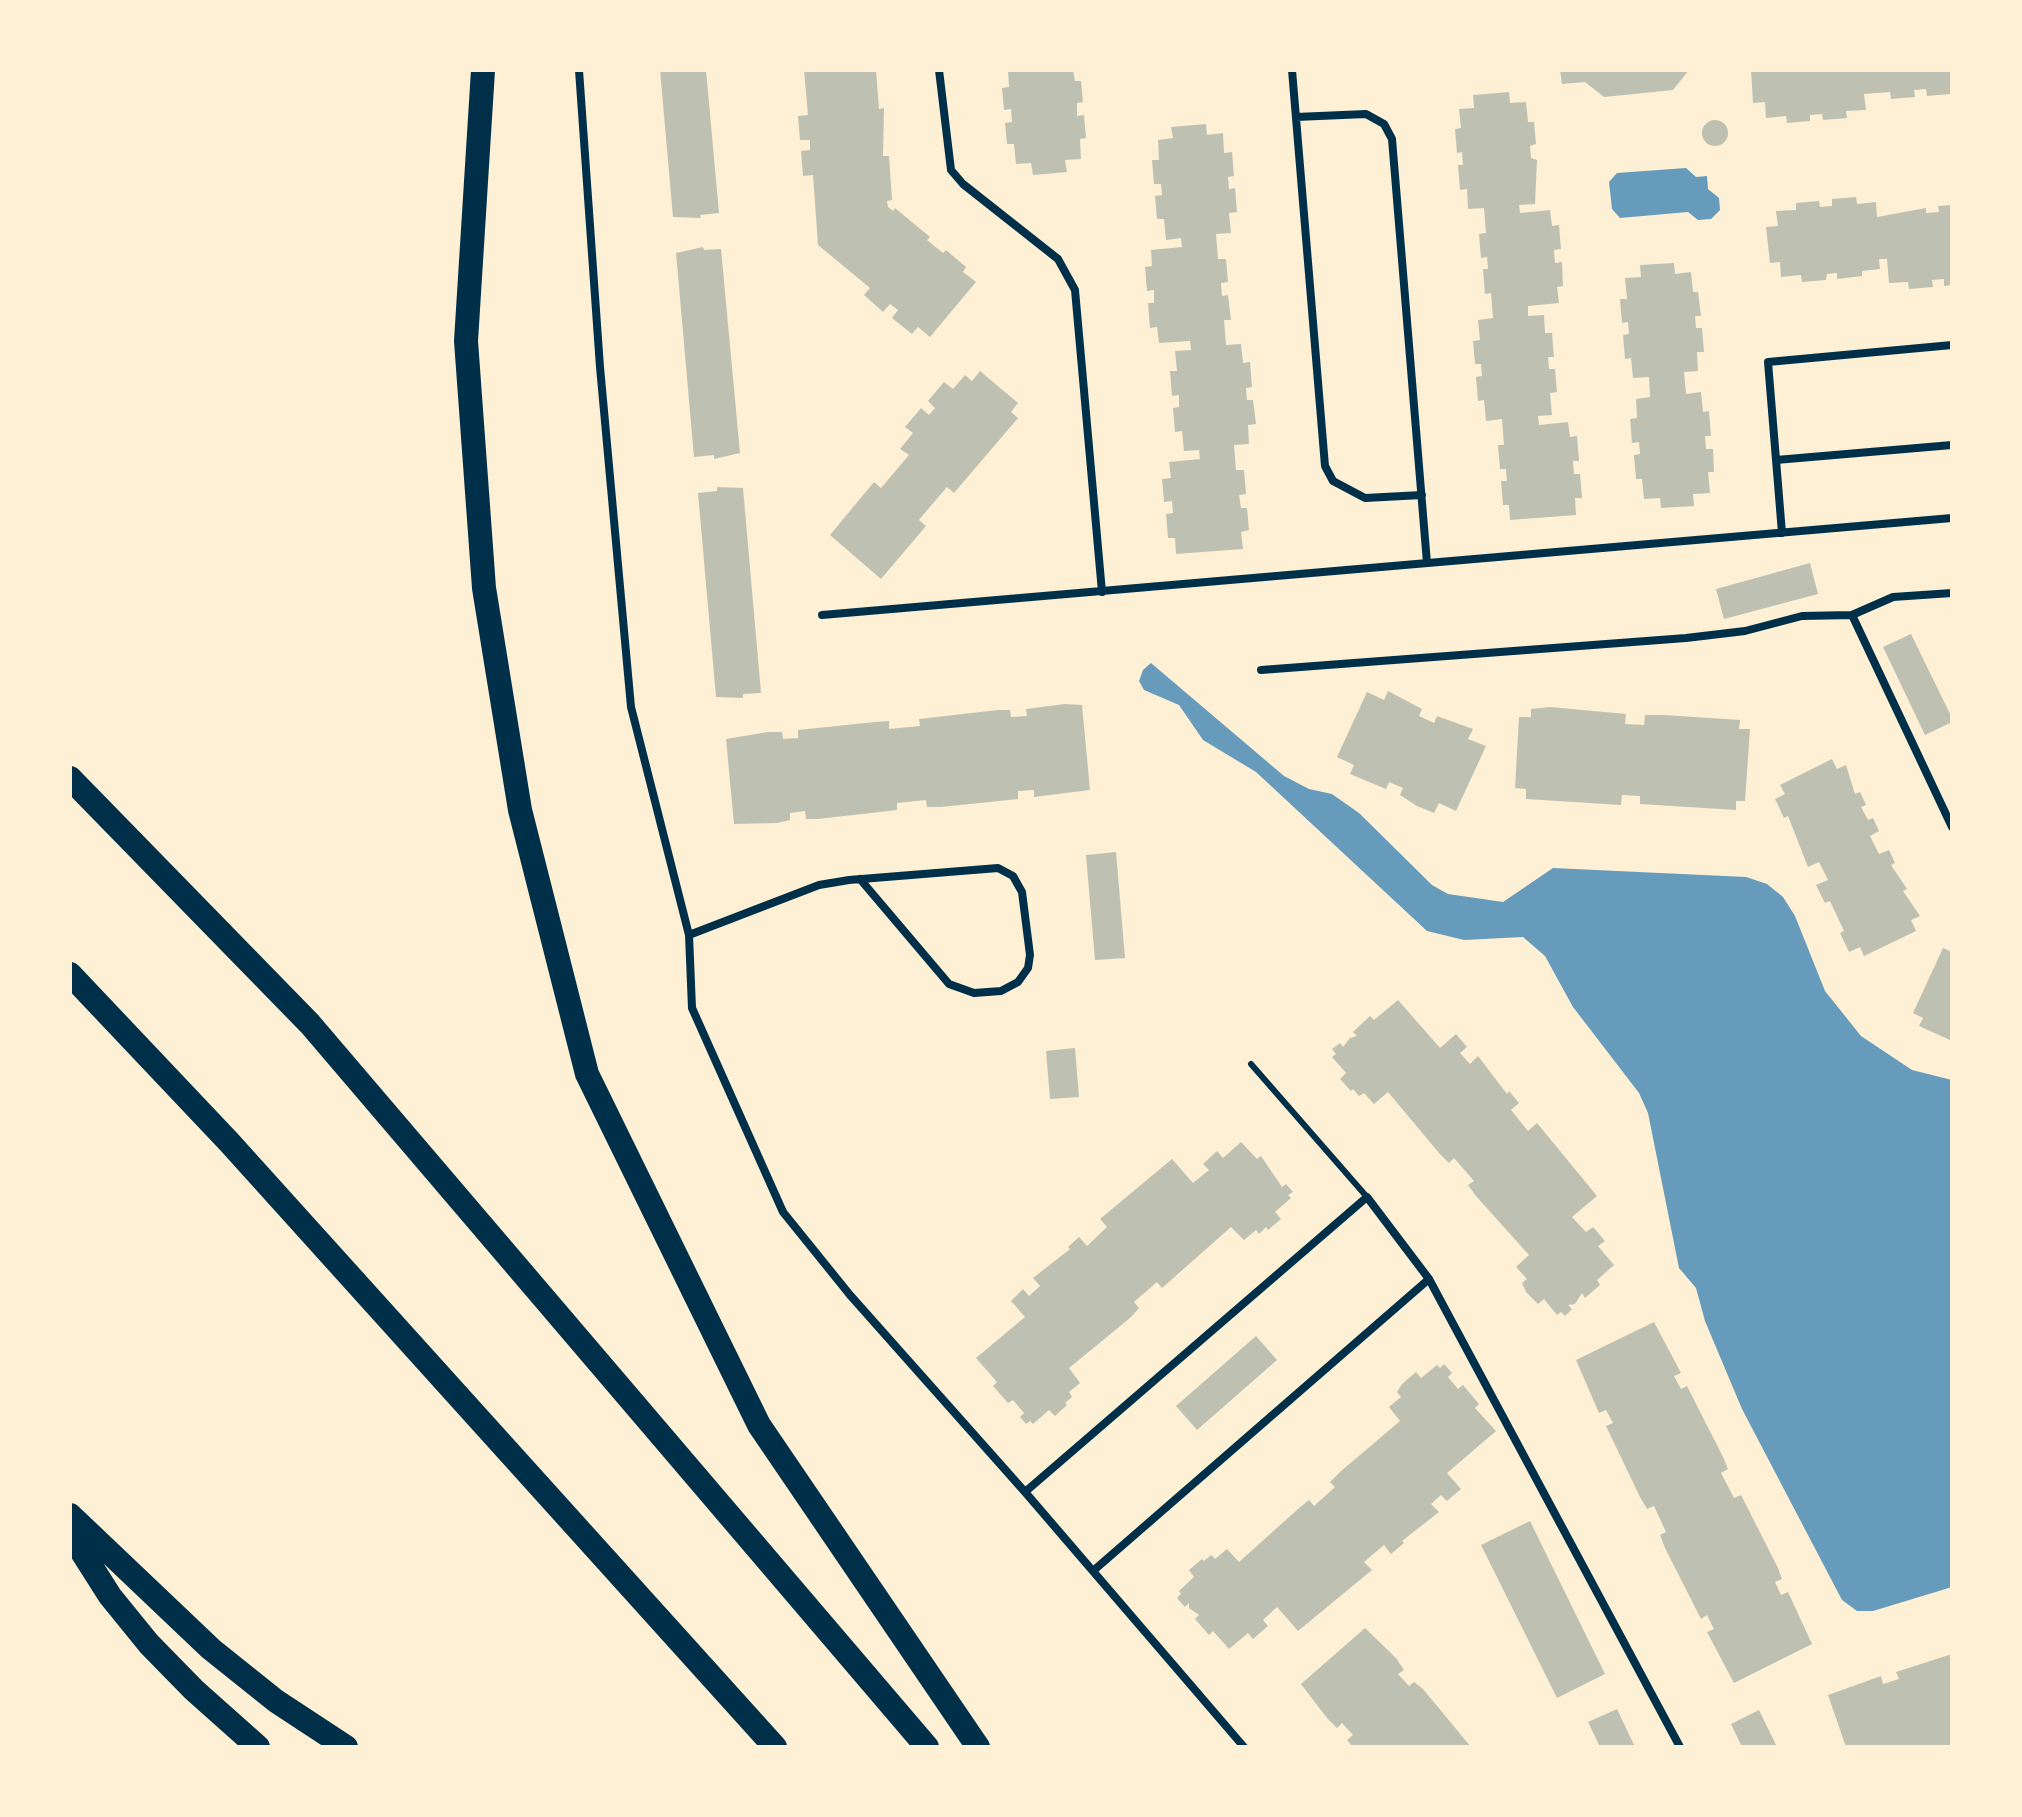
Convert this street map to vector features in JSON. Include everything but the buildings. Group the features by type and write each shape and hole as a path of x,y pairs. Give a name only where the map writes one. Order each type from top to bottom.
{"highway":[{"path":"483,70 466,341 484,588 520,810 587,1074 759,1425 978,1747"},
{"path":"70,778 310,1024 927,1747"},
{"path":"70,974 229,1142 775,1747"},
{"path":"70,1515 211,1649 276,1701 346,1747"},
{"path":"70,1533 110,1596 149,1644 194,1690 258,1747"}],"street":[{"path":"579,70 600,367 631,707 689,935 692,1008 783,1212 850,1295 1025,1492 1244,1747"},
{"path":"939,70 951,170 963,184 1058,259 1075,290 1102,592"},
{"path":"1292,70 1325,466 1333,481 1365,498 1422,495"},
{"path":"1296,117 1366,114 1384,124 1392,139 1427,563"},
{"path":"1782,533 1768,362 1952,345"},
{"path":"1776,460 1952,445"},
{"path":"822,615 1952,518"},
{"path":"1261,670 1686,638 1745,631 1802,616 1852,615 1893,597 1952,593"},
{"path":"1852,615 1952,827"},
{"path":"689,935 819,885 860,879 998,868 1013,876 1022,892 1030,955 1028,968 1018,982 1001,991 974,993 949,984 860,879"},
{"path":"1025,1492 1367,1197 1429,1279 1680,1747"},
{"path":"1093,1571 1429,1279"}],"lane":[{"path":"1251,1064 1367,1197"}],"water":[{"path":"1686,168 1696,177 1707,176 1708,189 1719,198 1720,210 1711,219 1698,220 1688,212 1620,218 1612,209 1609,182 1617,173"},
{"path":"1151,663 1284,776 1309,789 1332,794 1359,813 1432,885 1448,894 1503,902 1553,868 1746,877 1767,884 1783,897 1795,916 1825,991 1861,1036 1912,1070 1952,1080 1952,1587 1873,1611 1857,1611 1842,1600 1742,1409 1705,1321 1696,1288 1679,1268 1648,1113 1639,1093 1573,1007 1545,956 1523,937 1464,940 1427,931 1256,772 1203,740 1179,705 1144,690 1139,681 1143,670"}]}
